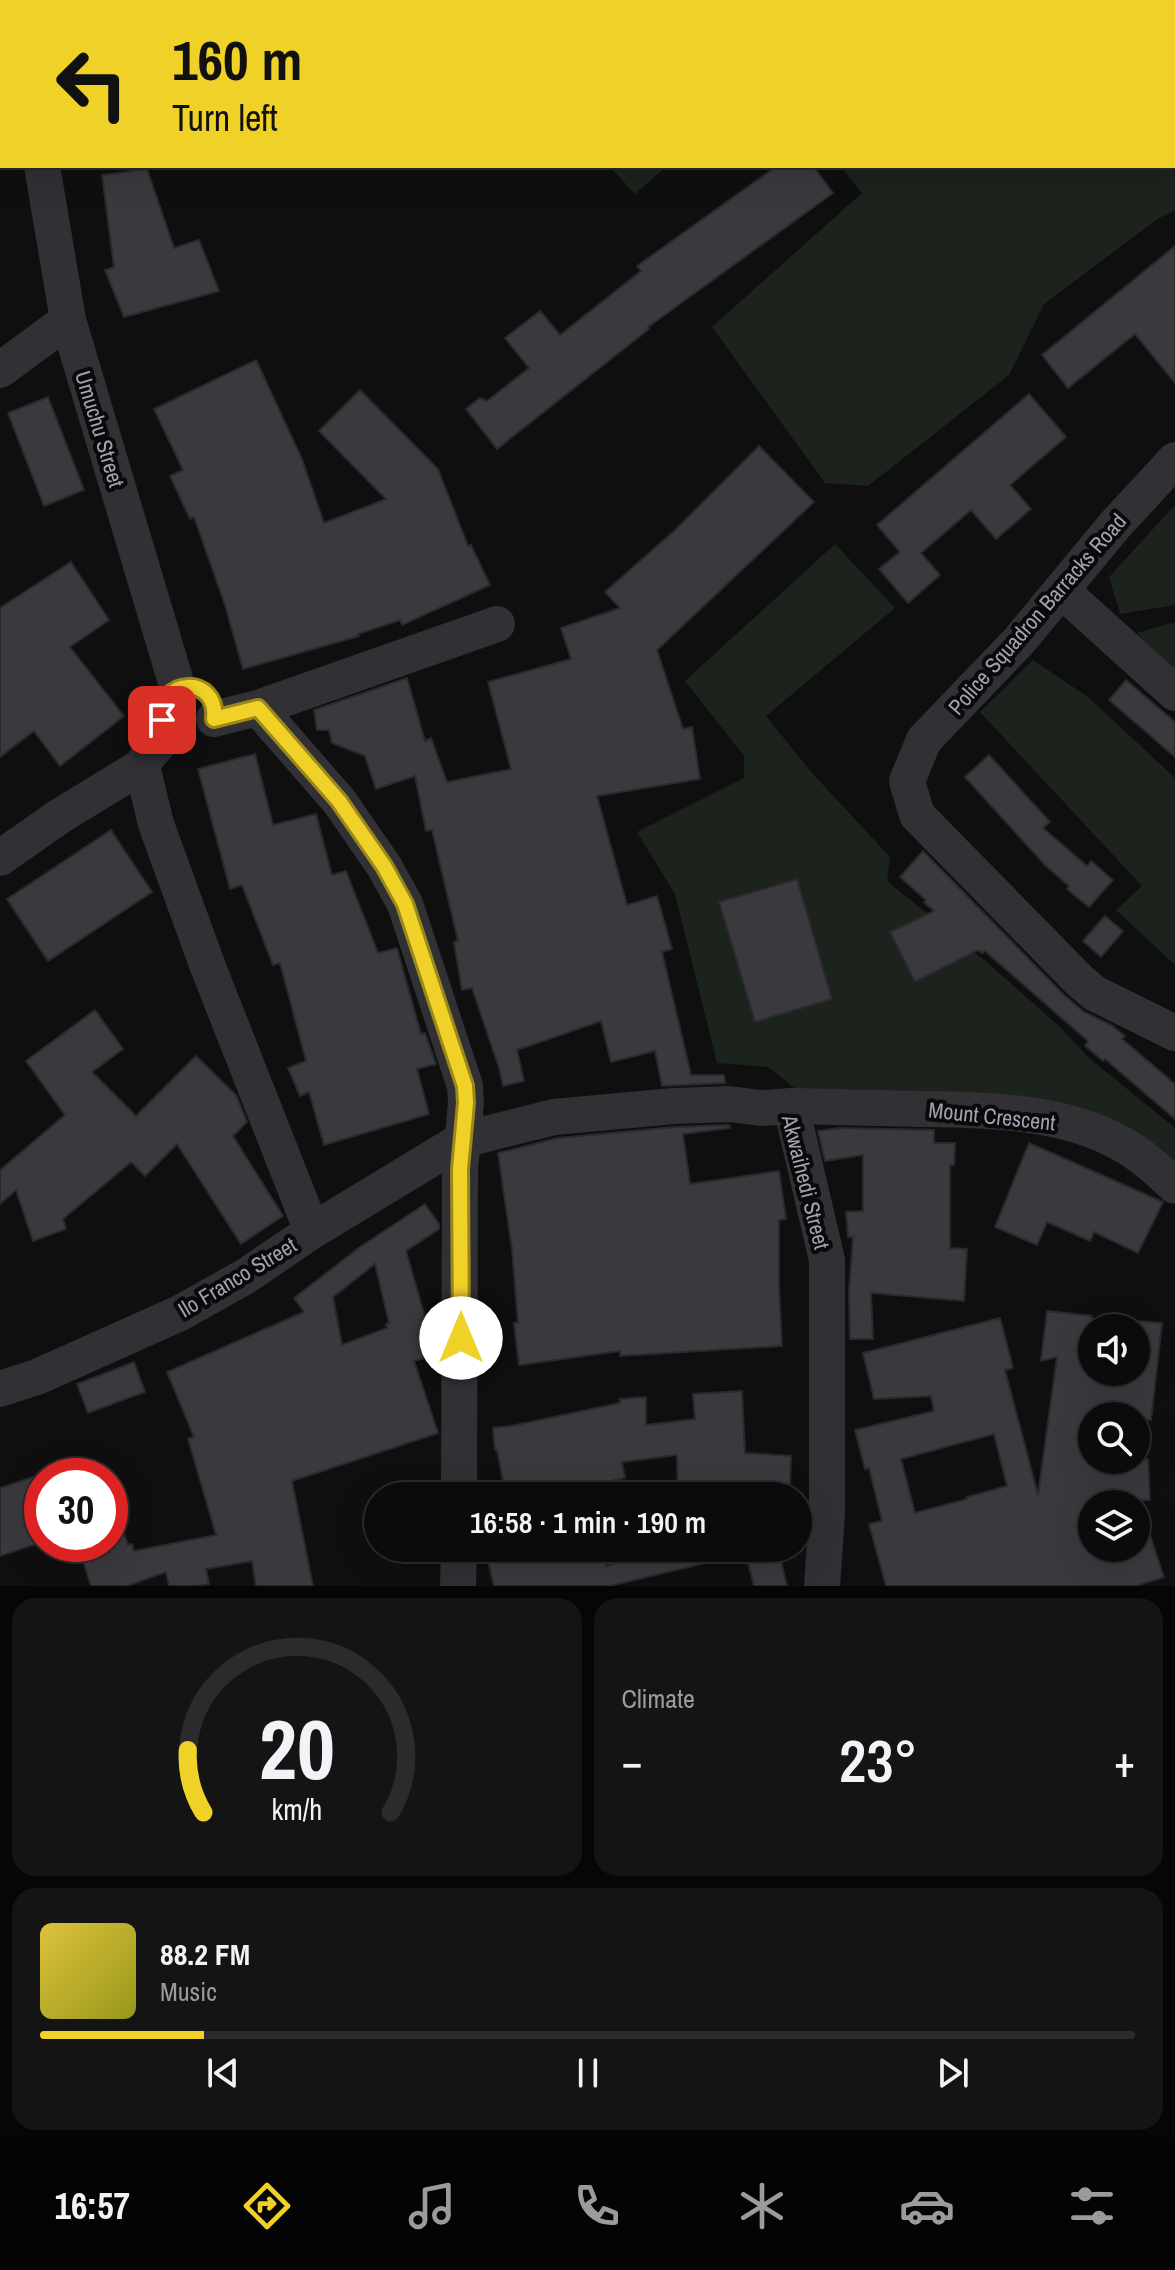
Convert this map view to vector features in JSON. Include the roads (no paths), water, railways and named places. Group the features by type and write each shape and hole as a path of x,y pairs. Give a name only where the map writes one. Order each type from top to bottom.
{"street":[{"name":"Umuchu Street","path":"42,168 68,320 178,689"},
{"path":"0,370 68,320"},
{"name":"Police Squadron Barracks Road","path":"1175,460 1115,525 1018,642 924,740 907,781 917,815 1079,980 1094,993 1175,1033"},
{"path":"1061,590 1175,693"},
{"path":"214,719 258,708 497,624"},
{"path":"188,686 203,690 213,703 214,719 207,732 193,740 178,738 169,732 162,720 163,705 168,695 178,689 188,686"},
{"path":"258,708 339,801 384,866 405,904 465,1086 459,1482"},
{"path":"0,858 60,816 142,766 169,732"},
{"path":"142,766 156,824 208,967 312,1231"},
{"name":"Akwaihedi Street","path":"462,1140 554,1117 674,1106 791,1106 827,1260 827,1513 822,1586"},
{"name":"Mount Crescent","path":"791,1106 980,1110 1044,1117 1095,1131 1123,1144 1175,1186"},
{"name":"Ilo Franco Street","path":"0,1389 37,1377 180,1313 246,1276 312,1231 462,1140"},
{"path":"458,1586 459,1562"}]}
